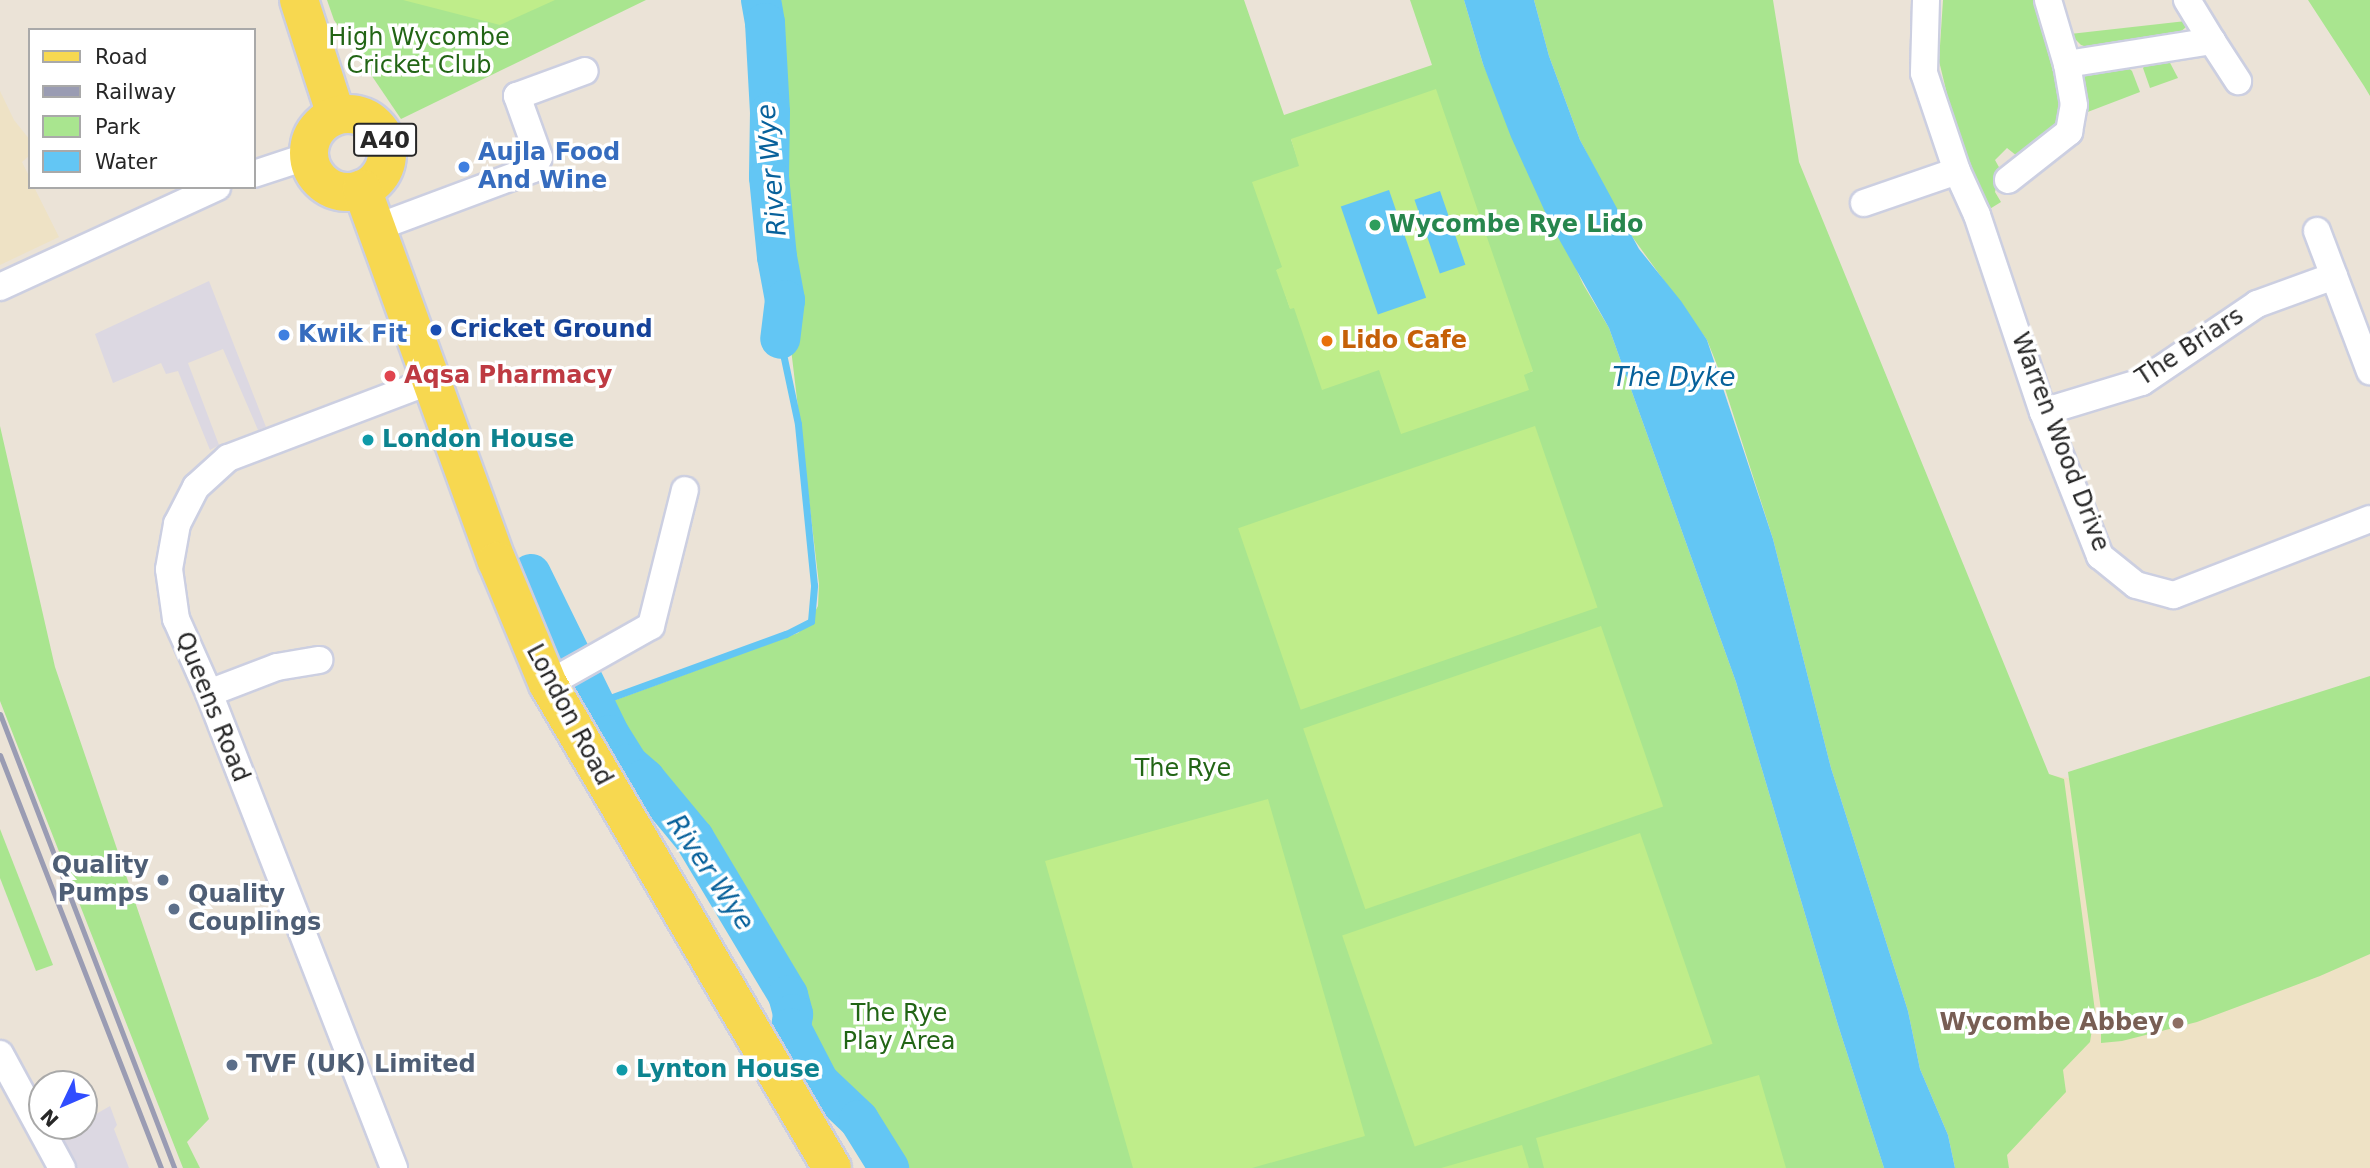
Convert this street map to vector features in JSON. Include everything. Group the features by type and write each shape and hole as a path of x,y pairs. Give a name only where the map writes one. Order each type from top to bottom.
{"main road":[{"name":"A40","path":"299,0 336,115"},
{"name":"A40","path":"358,114 376,125 384,136 387,161 383,172 362,189 349,192 324,184 312,167 309,156 316,131 336,115 358,114"},
{"name":"London Road","path":"362,189 378,227 496,561 548,684 832,1168"}],"street":[{"name":"Warren Wood Drive","path":"1926,0 1924,73 1957,171 1977,215 2043,412 2100,556 2136,584 2174,595 2370,519"},
{"path":"2008,180 2069,132 2074,105 2067,64 2048,0"},
{"path":"2187,0 2238,81"},
{"path":"2067,64 2212,41"},
{"path":"378,227 533,169 539,157 517,96 585,71"},
{"path":"256,173 309,156"},
{"path":"1864,203 1957,171"},
{"path":"0,287 213,189"},
{"path":"2317,230 2370,371"},
{"name":"The Briars","path":"2043,412 2142,382 2257,304 2334,276"},
{"name":"Queens Road","path":"394,1168 209,693 176,619 169,569 177,524 196,487 228,458 433,380"},
{"path":"548,684 651,626 685,489"},
{"path":"209,693 277,667 319,660"},
{"path":"0,1054 62,1168"}],"shaded area":[{"path":"0,91 14,120 28,138 28,157 22,162 28,174 28,189 35,189 59,237 0,265"},
{"path":"209,281 266,427 258,430 223,349 188,363 219,445 210,450 178,371 166,374 161,363 113,383 95,334"},
{"name":"Wycombe Abbey","path":"2049,775 2279,811 2370,930 2370,1168 2009,1168 2000,1116"},
{"path":"110,1106 117,1125 114,1129 129,1168 77,1168 62,1140 98,1140 98,1113"}],"green space":[{"name":"High Wycombe Cricket Club","path":"327,0 646,0 401,119 334,20"},
{"path":"403,0 555,0 500,25"},
{"name":"The Rye","path":"771,0 1244,0 1284,115 1432,65 1410,0 1464,0 1483,64 1583,284 1609,328 1736,682 1838,1025 1884,1168 888,1168 836,1091 744,910 684,821 655,788 635,756 610,702 798,633 809,623 818,606 819,584 789,332 797,329 792,305 794,268 786,249","holes":["1291,139 1533,371 1524,374 1380,370 1294,307 1290,308 1277,270 1282,268 1300,166"]},
{"path":"1534,0 1773,0 1799,162 2049,774 2064,779 2095,1011 2090,1042 2063,1070 2066,1092 2007,1155 2009,1168 1955,1168 1948,1135 1920,1069 1908,1011 1831,768 1773,539 1719,370 1707,340 1623,224 1580,140 1549,56"},
{"path":"1943,0 2034,0 2064,113 2061,125 2031,154 2017,156 2007,148 1995,160 2000,169 1995,192 2001,202 1988,210 1956,131 1939,61"},
{"path":"2308,0 2370,0 2370,96 2364,86"},
{"path":"2186,21 2186,27 2177,35 2090,48 2081,45 2070,34"},
{"path":"2168,59 2178,78 2150,88 2143,68 2146,64"},
{"path":"2126,66 2132,71 2140,92 2085,113 2082,73"},
{"name":"Wycombe Rye Lido","path":"1436,89 1533,371 1524,375 1529,390 1401,434 1379,370 1322,390 1294,308 1290,309 1276,270 1282,267 1252,182 1299,166 1291,139"},
{"path":"0,426 55,667 209,1119 187,1142 200,1168 183,1168 0,701"},
{"path":"1535,426 1598,608 1301,710 1238,528"},
{"path":"1601,626 1663,807 1365,909 1303,729"},
{"path":"2370,676 2370,954 2320,976 2197,1022 2122,1041 2101,1043 2101,1010 2068,772"},
{"path":"1268,799 1365,1136 1252,1168 1133,1168 1045,861"},
{"path":"0,829 53,965 36,971 0,878"},
{"path":"1640,833 1713,1044 1415,1146 1342,936"},
{"path":"1759,1075 1786,1168 1544,1168 1536,1138"},
{"path":"1522,1145 1529,1168 1441,1168"}],"water":[{"name":"The Dyke","path":"1464,0 1534,0 1549,56 1580,140 1639,249 1681,301 1707,340 1773,539 1831,768 1908,1011 1920,1069 1948,1135 1955,1168 1884,1168 1838,1025 1736,682 1609,328 1551,225 1511,137 1483,64"},
{"path":"1389,190 1426,298 1378,314 1341,207"},
{"path":"1440,191 1465,265 1440,274 1414,200"}],"waterway":[{"name":"River Wye","path":"761,0 765,23 770,112 769,177 777,257 785,300 780,339"},
{"path":"596,703 786,634 811,621 814,585 798,424 780,339"},
{"name":"River Wye","path":"531,574 610,735 628,764 645,779 694,838 788,995 793,1014 791,1028 819,1082 859,1120 889,1168"}],"railway":[{"path":"0,714 174,1168"},
{"path":"0,755 161,1168"}],"place":[{"name":"Aujla Food And Wine","path":"464,167"},
{"name":"Wycombe Rye Lido","path":"1375,225"},
{"name":"Cricket Ground","path":"436,330"},
{"name":"Kwik Fit","path":"284,335"},
{"name":"Lido Cafe","path":"1327,341"},
{"name":"Aqsa Pharmacy","path":"390,376"},
{"name":"London House","path":"368,440"},
{"name":"Quality Pumps","path":"163,880"},
{"name":"Quality Couplings","path":"174,909"},
{"name":"Wycombe Abbey","path":"2178,1023"},
{"name":"TVF (UK) Limited","path":"232,1065"},
{"name":"Lynton House","path":"622,1070"}],"park label":[{"name":"The Rye Play Area","path":"899,1028"}]}
